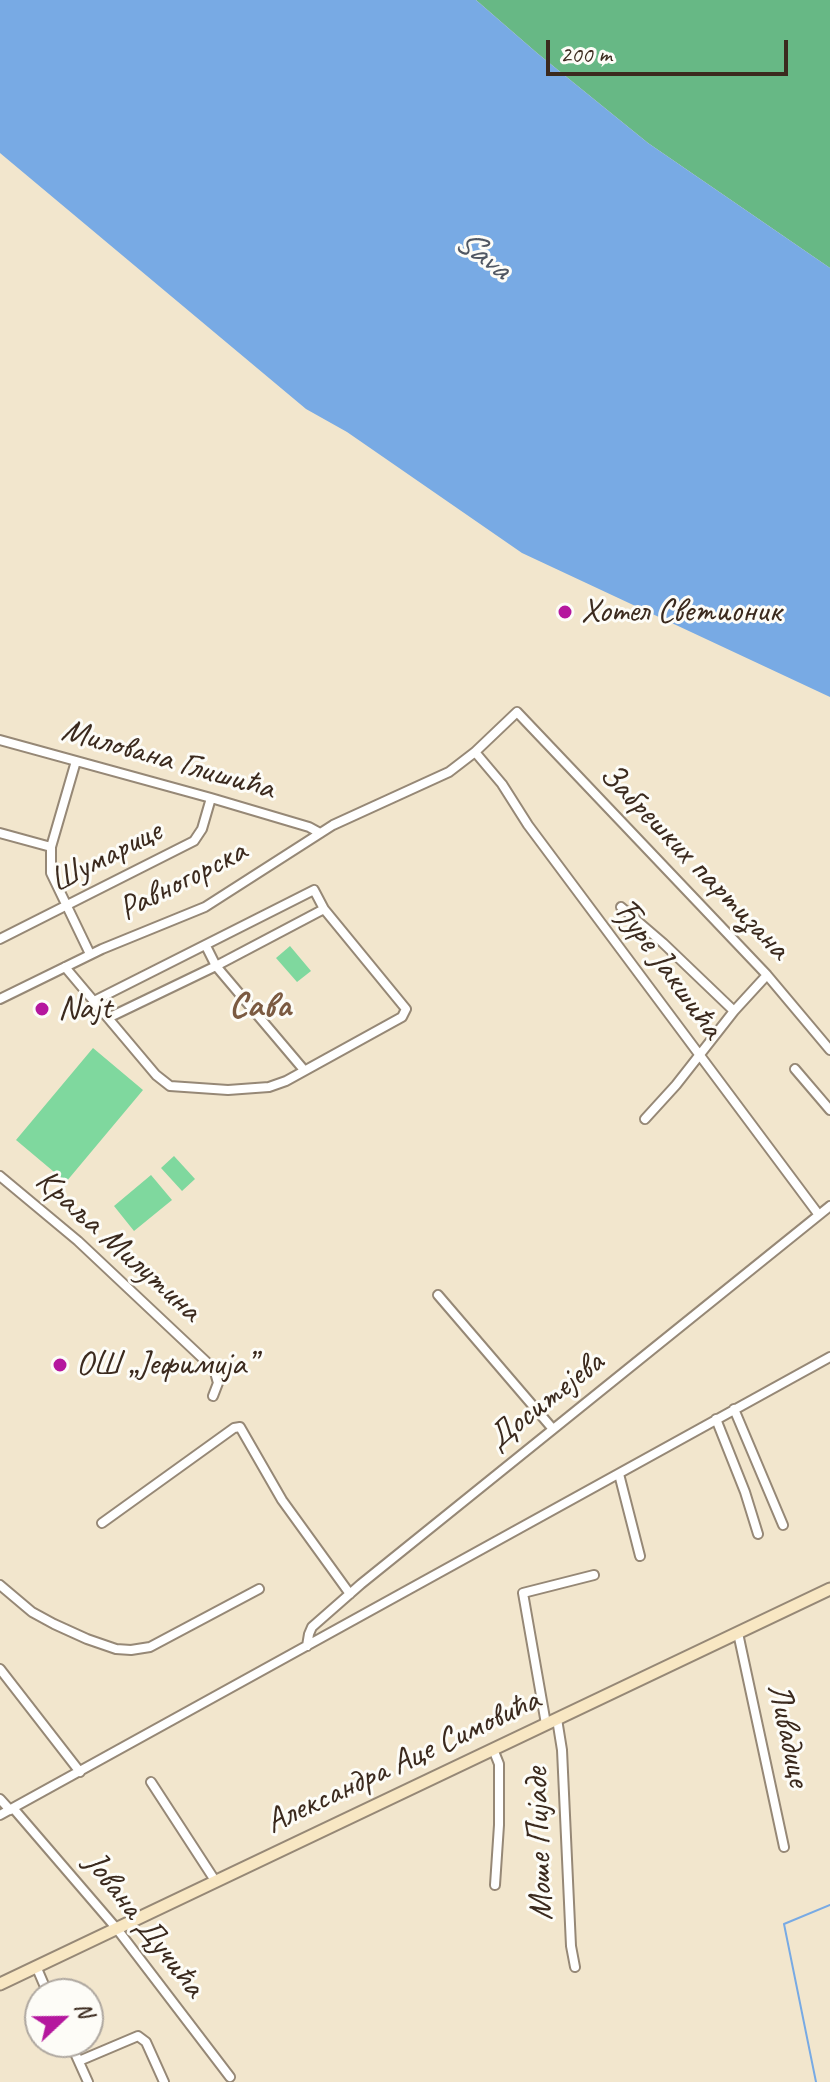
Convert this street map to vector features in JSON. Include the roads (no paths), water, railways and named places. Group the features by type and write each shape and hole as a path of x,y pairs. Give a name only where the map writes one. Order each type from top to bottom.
{"street":[{"name":"Равногорска","path":"0,999 90,954 205,907 347,817 449,772 518,712"},
{"name":"Забрешких партизана","path":"518,712 767,975 830,1050"},
{"name":"Милована Глишића","path":"0,740 211,798 320,833"},
{"name":"Ђуре Јакшића","path":"475,752 513,799 528,825 819,1215"},
{"path":"76,761 51,847 51,873 90,954"},
{"name":"Шумарице","path":"0,939 194,841 202,829 211,798"},
{"path":"0,833 51,847"},
{"name":"Равногорска","path":"65,967 156,1075 170,1086 228,1090 262,1088 286,1081 402,1017 406,1009 324,909 314,890 94,1001"},
{"path":"621,907 734,1011"},
{"path":"108,1018 324,909"},
{"name":"Равногорска","path":"206,946 216,966 304,1070"},
{"path":"645,1119 767,975"},
{"path":"795,1069 830,1110"},
{"name":"Краља Милутина","path":"0,1176 83,1246 214,1369 218,1383 213,1396"},
{"name":"Доситејева","path":"307,1646 312,1627 350,1594 830,1206"},
{"path":"438,1295 552,1428"},
{"path":"0,1815 830,1357"},
{"path":"734,1409 783,1525"},
{"path":"716,1419 758,1534"},
{"path":"102,1523 234,1428 240,1427 282,1500 350,1594"},
{"path":"619,1474 640,1556"},
{"name":"Моше Пијаде","path":"575,1967 571,1946 562,1750 552,1722 523,1593 594,1575"},
{"path":"0,1585 32,1612 54,1624 116,1649 131,1650 150,1647 259,1589"},
{"name":"Александра Аце Симовића","path":"0,1984 830,1589"},
{"name":"Ливадице","path":"738,1633 784,1847"},
{"path":"0,1669 80,1772"},
{"path":"493,1749 499,1764 495,1885"},
{"path":"151,1782 216,1882"},
{"name":"Јована Дучића","path":"0,1799 117,1929 230,2077"},
{"path":"36,1966 41,1978"},
{"path":"79,2061 138,2036 146,2042 164,2082"},
{"path":"78,2058 88,2082"}],"water":[{"name":"Sava","path":"0,0 476,0 648,143 830,268 830,697 522,553 347,432 306,409 0,153"}],"waterway":[{"path":"816,2082 784,1924 830,1905"}],"place":[{"name":"Хотел Светионик","path":"565,612"},
{"name":"Najt","path":"42,1009"},
{"name":"ОШ „Јефимија”","path":"60,1365"}],"district":[{"name":"Сава","path":"260,1007"}]}
